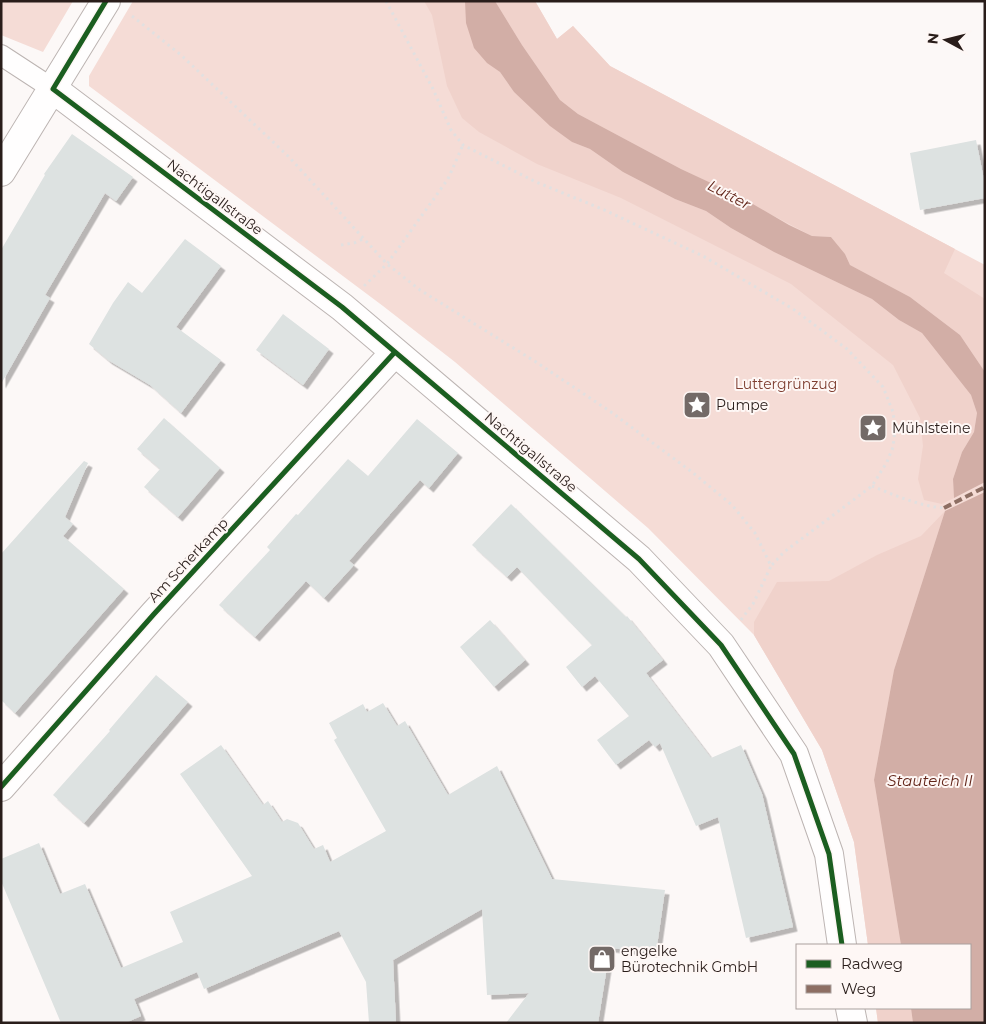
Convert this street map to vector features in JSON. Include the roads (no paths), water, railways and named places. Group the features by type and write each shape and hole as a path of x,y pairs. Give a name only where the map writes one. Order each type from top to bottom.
{"street":[{"path":"1,172 53,89 118,7"},
{"name":"Nachtigallstraße","path":"53,89 342,307 640,559 721,645 794,754 829,854 842,944"},
{"name":"Am Scherkamp","path":"1,787 154,614 395,352"},
{"path":"850,1009 853,1023"}],"lane":[{"path":"1,55 53,89"}],"water":[{"name":"Lutter","path":"465,1 495,1 522,45 560,100 578,114 681,169 739,196 789,225 812,236 831,237 845,254 850,265 910,297 960,335 985,372 985,482 954,498 953,479 962,452 974,432 977,413 971,395 922,333 899,320 872,299 774,252 731,228 706,211 675,199 623,172 590,149 572,142 550,126 514,92 500,72 487,63 474,48 466,23"},
{"name":"Stauteich II","path":"985,492 985,1023 913,1023 911,1009 971,1009 971,944 901,944 874,780 894,670 945,511"}],"place":[{"name":"Pumpe","path":"697,405"},
{"name":"Mühlsteine","path":"873,428"},
{"name":"engelke Bürotechnik GmbH","path":"602,959"}],"park label":[{"name":"Luttergrünzug","path":"786,384"}]}
